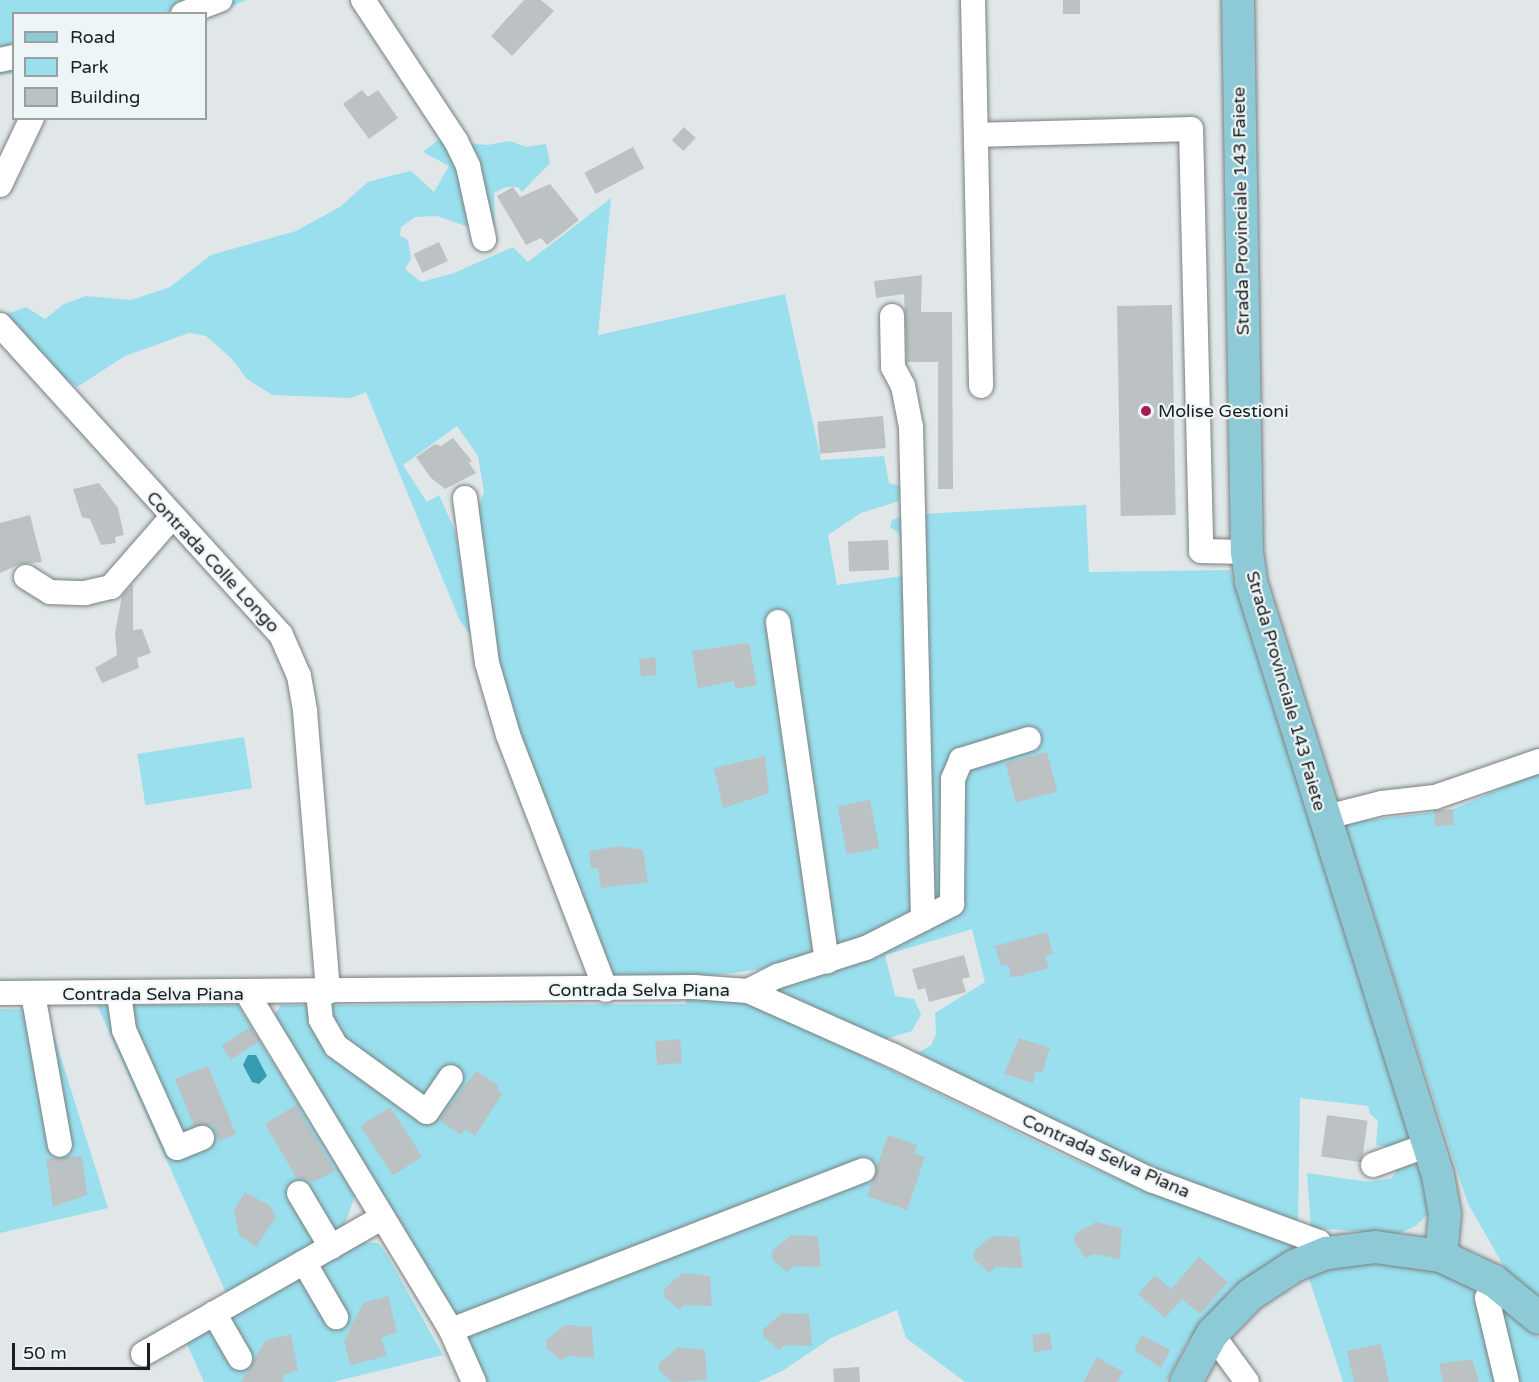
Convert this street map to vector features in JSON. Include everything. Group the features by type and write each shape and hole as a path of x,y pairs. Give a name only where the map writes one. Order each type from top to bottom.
{"main road":[{"name":"Strada Provinciale 143 Faiete","path":"1238,0 1247,552 1258,610 1428,1145 1444,1205 1441,1256"},
{"path":"1186,1382 1212,1334 1273,1278 1327,1253 1375,1247 1441,1256 1494,1281 1539,1318"}],"street":[{"path":"188,12 220,0"},
{"path":"363,0 456,141 468,166 484,239"},
{"path":"973,0 981,386"},
{"path":"0,185 31,120"},
{"path":"976,135 1191,129 1201,551 1247,552"},
{"path":"892,316 893,367 903,386 911,427 923,919"},
{"name":"Contrada Colle Longo","path":"0,325 172,517 274,639 299,676 305,711 323,992 321,1020 336,1046 427,1112 451,1077"},
{"path":"465,498 487,663 508,735 606,990"},
{"path":"26,577 50,592 86,593 111,587 172,517"},
{"path":"778,622 827,961"},
{"path":"747,991 778,976 866,948 952,904 953,779 961,760 1029,739"},
{"path":"1323,818 1382,803 1435,797 1539,761"},
{"name":"Contrada Selva Piana","path":"0,993 606,990 694,987 747,991 892,1055 1152,1180 1319,1242 1327,1253"},
{"path":"247,993 451,1330 474,1382"},
{"path":"33,994 60,1145"},
{"path":"119,994 124,1030 177,1148 202,1138"},
{"path":"1373,1165 1428,1145"},
{"path":"451,1330 863,1170"},
{"path":"299,1193 331,1247"},
{"path":"143,1354 382,1217"},
{"path":"304,1262 336,1317"},
{"path":"1494,1281 1487,1298 1507,1382"},
{"path":"214,1313 240,1358"},
{"path":"1212,1334 1247,1382"}],"green space":[{"path":"0,0 247,0 207,16 207,12 12,12 12,73 0,75"},
{"path":"438,140 487,145 510,141 526,147 546,144 550,163 522,192 518,187 506,187 494,193 495,227 471,228 437,216 415,217 401,227 400,236 408,240 411,259 405,269 421,282 454,273 513,247 528,262 611,198 598,335 785,294 821,460 884,456 889,483 901,486 899,501 861,513 828,535 837,585 903,576 900,534 890,527 892,520 904,515 1086,505 1089,572 1230,570 1410,1139 1396,1148 1376,1145 1378,1121 1370,1114 1368,1106 1300,1098 1298,1223 1153,1171 918,1053 931,1045 936,1034 935,1013 985,982 972,929 885,955 895,996 914,999 921,1014 912,1031 883,1040 777,991 796,964 719,975 610,982 524,755 488,629 474,520 484,492 478,456 457,426 403,465 427,502 439,495 455,531 474,639 460,621 366,392 351,398 272,395 247,379 231,358 206,336 189,333 125,356 77,387 49,367 4,315 26,307 45,319 64,304 86,296 131,300 170,287 211,255 296,231 340,207 368,182 411,171 434,192 449,166 423,152"},
{"path":"244,737 252,788 145,805 137,754"},
{"path":"1539,772 1539,1301 1510,1277 1468,1204 1344,823 1451,810"},
{"path":"686,998 736,1000 769,1010 1061,1154 1144,1190 1298,1245 1232,1289 1187,1342 1166,1382 965,1382 906,1338 897,1310 831,1338 784,1370 758,1382 485,1382 272,1019 281,1005 686,1004"},
{"path":"97,1005 238,1005 355,1196 344,1226 227,1295"},
{"path":"0,1009 46,1010 108,1208 0,1233"},
{"path":"1400,1165 1418,1165 1429,1198 1428,1214 1416,1226 1397,1234 1311,1228 1307,1173 1369,1182 1392,1178"},
{"path":"355,1242 378,1243 443,1355 333,1382 204,1382 185,1340"},
{"path":"1342,1260 1433,1262 1464,1274 1539,1338 1539,1382 1343,1382 1307,1272"}],"shaded area":[{"path":"248,1055 256,1055 267,1076 259,1084 252,1082 243,1065"}],"building":[{"path":"524,0 541,0 554,11 512,56 491,36"},
{"path":"1063,0 1080,0 1080,14 1063,14"},
{"path":"362,90 368,97 378,90 398,118 369,139 343,104"},
{"path":"684,127 696,138 683,151 672,140"},
{"path":"633,147 644,168 596,194 584,173"},
{"path":"550,184 579,220 547,245 541,238 526,245 497,196 513,187 520,197"},
{"path":"439,242 448,261 422,273 414,254"},
{"path":"922,275 921,312 952,312 953,489 938,489 938,362 907,362 904,294 876,298 874,281"},
{"name":"Molise Gestioni","path":"1172,305 1176,515 1121,516 1117,306"},
{"path":"883,416 886,448 820,454 817,422"},
{"path":"453,438 472,461 469,463 476,473 445,489 431,478 416,457 435,444 441,446"},
{"path":"99,483 118,508 124,535 115,537 116,543 101,545 90,519 82,517 73,489"},
{"path":"30,515 42,562 20,564 0,573 0,523"},
{"path":"888,540 889,570 849,571 848,541"},
{"path":"133,584 133,630 142,629 151,653 137,658 139,668 102,683 95,668 117,655 115,633 122,596"},
{"path":"749,643 757,685 735,689 734,681 698,688 692,651"},
{"path":"655,657 657,675 641,677 639,659"},
{"path":"1047,752 1058,792 1016,803 1005,763"},
{"path":"765,756 769,793 723,808 714,768"},
{"path":"870,800 879,848 847,854 838,806"},
{"path":"1453,809 1454,825 1435,826 1434,810"},
{"path":"620,846 643,850 648,882 601,888 598,868 591,869 589,851"},
{"path":"1047,932 1053,954 1045,956 1049,968 1011,978 1008,964 1001,966 995,946"},
{"path":"964,955 970,977 962,979 966,992 929,1002 925,988 918,990 912,969"},
{"path":"250,1027 259,1041 231,1060 221,1046"},
{"path":"1019,1038 1050,1048 1042,1073 1036,1071 1033,1083 1004,1074"},
{"path":"680,1039 682,1063 657,1065 655,1041"},
{"path":"208,1066 236,1134 219,1141 213,1125 194,1126 175,1079"},
{"path":"476,1071 499,1086 497,1090 502,1094 475,1136 465,1129 461,1135 439,1120"},
{"path":"296,1105 335,1171 313,1182 296,1177 265,1124"},
{"path":"390,1107 422,1156 393,1176 361,1126"},
{"path":"1327,1115 1368,1121 1362,1162 1321,1157"},
{"path":"888,1135 917,1145 914,1153 925,1157 907,1210 867,1196"},
{"path":"82,1156 87,1195 53,1207 46,1159"},
{"path":"245,1192 269,1205 276,1217 256,1247 239,1235 234,1210"},
{"path":"1096,1222 1122,1228 1120,1259 1093,1254 1086,1258 1074,1242 1075,1234"},
{"path":"791,1235 818,1236 821,1267 793,1266 787,1272 772,1259 772,1251"},
{"path":"992,1236 1019,1237 1023,1268 995,1267 989,1273 974,1259 974,1251"},
{"path":"1199,1257 1228,1282 1200,1314 1182,1299 1165,1318 1138,1294 1155,1275 1171,1289"},
{"path":"683,1273 710,1276 712,1306 684,1305 679,1310 664,1297 664,1289"},
{"path":"388,1296 397,1332 381,1338 387,1356 350,1365 344,1341 363,1303"},
{"path":"782,1313 809,1314 812,1346 785,1345 779,1350 764,1337 763,1329"},
{"path":"565,1325 592,1327 594,1358 567,1356 561,1361 546,1348 546,1340"},
{"path":"1050,1333 1052,1350 1034,1352 1032,1335"},
{"path":"291,1334 298,1370 282,1376 284,1382 241,1382 266,1340"},
{"path":"1142,1335 1170,1350 1161,1368 1134,1350"},
{"path":"1381,1344 1389,1382 1354,1382 1347,1351"},
{"path":"678,1347 705,1350 707,1380 672,1382 659,1370 659,1363"},
{"path":"1097,1357 1123,1372 1117,1382 1083,1382"},
{"path":"1472,1359 1479,1382 1443,1382 1439,1364"},
{"path":"859,1367 860,1382 834,1382 833,1369"}],"place":[{"name":"Molise Gestioni","path":"1146,411"}]}
